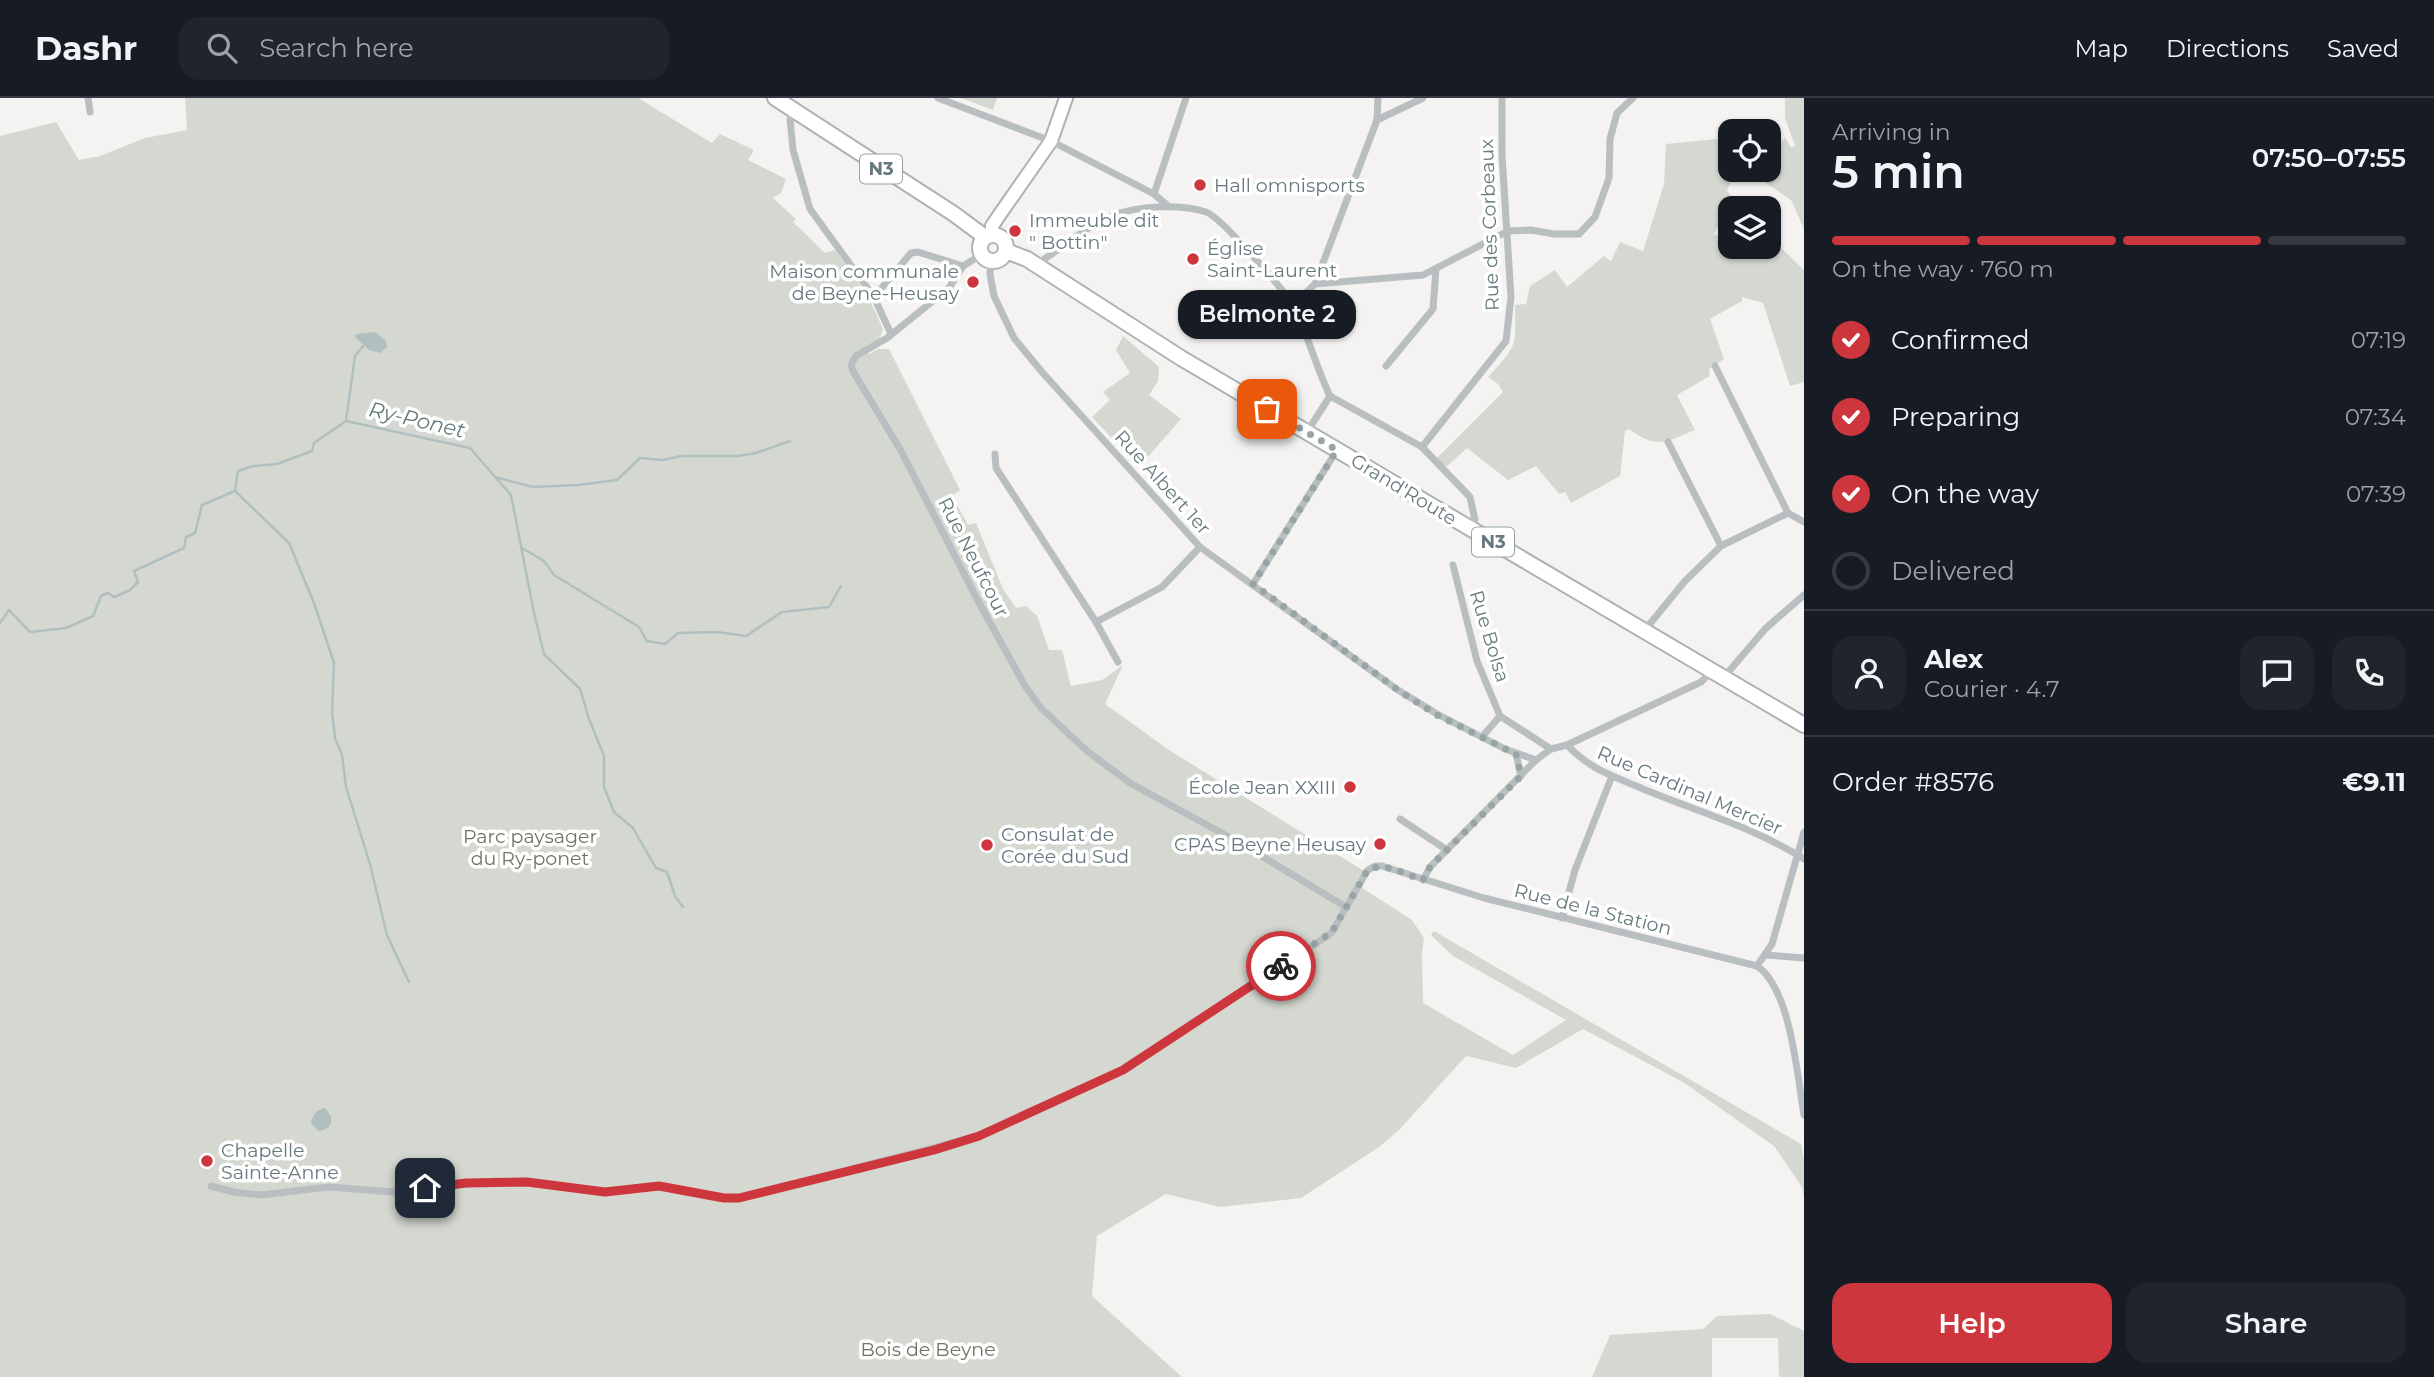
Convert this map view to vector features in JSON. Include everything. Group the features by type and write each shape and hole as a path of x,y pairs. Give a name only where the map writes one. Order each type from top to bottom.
{"main road":[{"name":"Grand'Route","path":"775,98 985,241 1003,240 1006,251 1023,257 1181,358 1804,725"},
{"path":"985,241 1000,259 1006,251"}],"street":[{"path":"88,98 89,112"},
{"path":"938,98 1051,141 1154,194 1167,205"},
{"path":"874,297 911,253 918,252 963,266 985,241 1051,141 1066,98"},
{"path":"1154,194 1186,98"},
{"path":"1293,305 1315,284 1377,120 1378,98"},
{"path":"1377,120 1423,98"},
{"name":"Rue des Corbeaux","path":"1422,447 1506,341 1511,296 1502,155 1502,98"},
{"path":"1315,284 1423,275 1508,231 1579,234 1595,217 1609,178 1610,139 1617,113 1633,98"},
{"path":"795,111 790,120 793,150 810,209 874,297 891,334"},
{"path":"1035,265 1110,216 1130,210 1167,205 1208,212 1267,273 1293,305 1330,396 1422,447 1470,497 1475,520 1470,529"},
{"name":"Rue Albert 1er","path":"985,241 994,296 1014,338 1200,547 1398,690 1437,715 1516,754 1536,760"},
{"name":"Rue Neufcour","path":"963,266 949,288 881,343 854,358 851,365 900,449 1025,686 1041,708 1087,751 1130,783 1240,843 1346,907"},
{"path":"1386,366 1433,309 1436,269"},
{"path":"1715,366 1788,513 1804,522"},
{"path":"1307,433 1330,396"},
{"path":"1668,442 1721,546"},
{"path":"1253,584 1337,450"},
{"path":"995,454 996,468 1096,622 1118,662"},
{"path":"1644,631 1685,581 1721,546 1788,513"},
{"path":"1096,622 1162,587 1200,547"},
{"name":"Rue Bolsa","path":"1453,565 1476,661 1500,716"},
{"path":"1423,880 1430,867 1536,760 1551,749 1567,745 1718,674 1804,595"},
{"path":"1482,737 1500,716 1551,749"},
{"name":"Rue Cardinal Mercier","path":"1567,745 1584,763 1680,805 1726,821 1801,857"},
{"path":"1516,754 1521,776"},
{"path":"1562,918 1575,870 1612,776"},
{"path":"1400,819 1447,850"},
{"path":"1804,832 1801,857 1772,944 1757,966 1771,978 1778,990 1787,1019 1804,1115"},
{"name":"Rue de la Station","path":"1346,907 1367,871 1375,866 1382,866 1562,918 1757,966"},
{"path":"211,1186 260,1195 329,1187 400,1192 494,1181 527,1182 605,1192 659,1186 724,1198 758,1194 979,1136 1123,1070 1326,937 1332,932 1346,907"},
{"path":"1766,955 1804,958"}],"green space":[{"name":"Parc paysager du Ry-ponet","path":"185,98 638,98 712,143 720,134 754,150 748,160 786,179 781,193 773,198 796,219 793,222 825,253 835,250 868,296 883,329 879,340 865,348 869,354 878,349 889,349 960,490 952,496 968,525 976,523 1003,589 1016,608 1026,606 1037,616 1049,650 1062,650 1071,686 1102,680 1123,665 1105,704 1169,750 1364,871 1359,886 1412,920 1424,938 1423,1003 1513,1055 1566,1020 1453,956 1431,935 1434,931 1801,1144 1804,1160 1804,1198 1802,1187 1774,1146 1683,1082 1583,1029 1516,1068 1466,1056 1399,1130 1379,1147 1301,1198 1220,1207 1166,1194 1097,1236 1092,1296 1182,1377 0,1377 0,136 56,122 79,160 100,156 145,138 187,130"},
{"path":"961,98 997,98 993,110"},
{"path":"1785,98 1804,98 1804,229 1791,200 1764,182 1781,182 1781,142 1785,137 1791,148 1795,146 1785,118"},
{"path":"1718,140 1718,182 1731,182 1727,190 1730,196 1718,196 1718,226 1714,234 1718,236 1718,259 1781,259 1781,248 1804,270 1804,382 1790,386 1763,303 1742,297 1742,301 1710,319 1724,359 1709,369 1710,376 1677,395 1695,430 1661,442 1647,440 1629,429 1625,431 1620,476 1571,503 1565,492 1559,494 1536,466 1508,480 1467,448 1445,468 1436,459 1503,392 1498,384 1488,377 1513,345 1515,305 1526,304 1530,286 1555,270 1567,287 1604,256 1611,261 1620,242 1643,251 1664,184 1666,144"},
{"path":"1123,336 1159,367 1158,381 1149,395 1181,419 1139,467 1092,417 1110,400 1103,392 1130,373 1116,350"},
{"path":"1770,1314 1804,1331 1804,1377 1779,1377 1778,1338 1712,1338 1712,1377 1592,1377 1610,1335 1703,1329 1717,1316"}],"shaded area":[{"path":"375,332 386,341 387,347 380,353 369,350 355,337 356,334"},
{"path":"325,1108 331,1116 331,1122 327,1128 318,1131 311,1123 317,1111"}],"waterway":[{"path":"346,421 355,356 363,346"},
{"name":"Ry-Ponet","path":"0,623 9,610 30,632 66,628 93,616 101,596 108,593 114,597 130,590 138,582 134,571 184,548 186,537 195,533 202,505 235,491 238,471 253,466 277,464 312,451 314,443 346,421 470,448 511,495 544,654 580,689 604,756 604,787 614,812 633,828 656,868 667,872 675,896 683,907"},
{"path":"495,477 533,487 578,485 617,480 640,458 663,460 681,456 738,456 756,453 790,441"},
{"path":"235,491 289,543 314,603 334,663 332,712 346,787 370,864 387,935 409,982"},
{"path":"522,548 544,561 554,575 639,627 647,641 665,644 678,633 717,632 746,636 782,612 829,607 841,586"}],"way so far":[{"path":"1267,409 1337,450 1253,584 1398,690 1437,715 1516,754 1521,776 1430,867 1423,880 1382,866 1375,866 1367,871 1332,932 1281,966"}],"place":[{"name":"Hall omnisports","path":"1200,185"},
{"name":"Immeuble dit \" Bottin\"","path":"1015,231"},
{"name":"Église Saint-Laurent","path":"1193,259"},
{"name":"Maison communale de Beyne-Heusay","path":"973,282"},
{"name":"Belmonte 2","path":"1267,409"},
{"name":"École Jean XXIII","path":"1350,787"},
{"name":"CPAS Beyne Heusay","path":"1380,844"},
{"name":"Consulat de Corée du Sud","path":"987,845"},
{"name":"Chapelle Sainte-Anne","path":"207,1161"}],"route":[{"path":"425,1188 494,1181 527,1182 605,1192 659,1186 724,1198 739,1198 934,1150 979,1136 1123,1070 1281,966"}],"park label":[{"name":"Bois de Beyne","path":"928,1349"}]}
